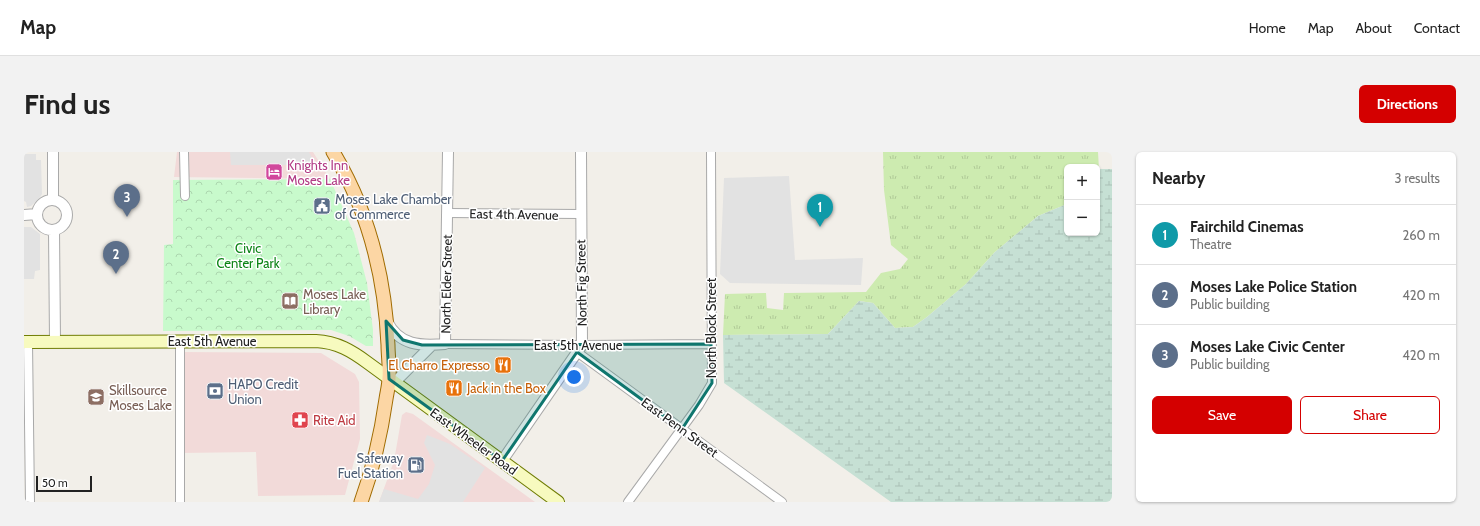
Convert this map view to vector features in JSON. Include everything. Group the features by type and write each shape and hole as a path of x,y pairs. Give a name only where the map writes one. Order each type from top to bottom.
{"main road":[{"path":"333,152 364,217 374,249 384,300 392,381 374,460 361,502"},
{"name":"East 5th Avenue","path":"26,342 324,341 335,344 354,353 392,381"},
{"name":"East Wheeler Road","path":"392,381 558,502"}],"street":[{"path":"53,200 54,152"},
{"path":"184,152 185,196"},
{"name":"North Elder Street","path":"445,344 448,152"},
{"name":"North Fig Street","path":"580,349 581,152"},
{"name":"North Block Street","path":"628,502 699,405 712,383 711,152"},
{"path":"53,200 62,203 68,214 62,227 50,230 42,226 39,222 37,214 40,205 44,202 53,200"},
{"name":"East 4th Avenue","path":"448,213 581,214"},
{"path":"24,215 37,214"},
{"path":"54,230 55,342"},
{"path":"386,321 391,330 403,340 422,345 445,344"},
{"path":"180,341 180,502"},
{"path":"26,342 26,467 30,502"},
{"name":"East 5th Avenue","path":"445,344 580,349 711,344"},
{"name":"North Elder Street","path":"392,381 432,345"},
{"path":"502,461 580,349"},
{"name":"East Penn Street","path":"580,349 682,428 782,502"}],"highlighted area":[{"path":"386,321 403,340 422,345 711,344 712,383 682,429 577,352 502,461 389,379"}],"shaded area":[{"path":"177,152 313,152 330,179 174,177"},
{"path":"230,152 309,152 316,165 231,165"},
{"path":"24,154 36,154 36,160 41,160 42,194 31,206 27,207 26,202 24,201"},
{"path":"789,176 795,260 863,258 861,285 730,283 720,274 724,178"},
{"path":"24,227 31,227 40,234 40,270 35,271 34,279 24,279"},
{"path":"180,352 321,353 355,374 359,382 360,439 345,495 258,496 256,452 180,453"},
{"path":"406,412 413,414 535,502 379,502 394,461 402,415"},
{"path":"427,435 450,444 485,468 463,502 379,502 384,489 418,499 429,484 435,465 424,443"}],"green space":[{"path":"883,152 1098,152 1099,164 1064,164 1064,205 1038,216 995,252 966,284 913,327 895,328 873,303 859,301 828,334 723,335 725,294 766,293 767,308 783,310 784,293 866,292 881,273 900,269 908,259 891,245 884,190"},
{"path":"1100,169 1112,169 1112,502 891,502 724,383 723,335 828,334 859,301 873,303 895,328 913,327 966,284 995,252 1038,216 1064,205 1064,236 1100,236"},
{"name":"Civic Center Park","path":"330,179 354,233 367,283 373,330 373,346 366,346 349,336 331,330 163,331 164,245 173,244 173,180"}],"place":[{"name":"Knights Inn Moses Lake","path":"274,172"},
{"name":"Moses Lake Chamber of Commerce","path":"322,206"},
{"name":"Moses Lake Civic Center","path":"127,217"},
{"name":"Fairchild Cinemas","path":"820,227"},
{"name":"Moses Lake Police Station","path":"116,274"},
{"name":"Moses Lake Library","path":"290,301"},
{"name":"El Charro Expresso","path":"503,365"},
{"name":"Jack in the Box","path":"454,388"},
{"name":"HAPO Credit Union","path":"215,391"},
{"name":"Skillsource Moses Lake","path":"96,397"},
{"name":"Rite Aid","path":"300,420"},
{"name":"Safeway Fuel Station","path":"416,465"}]}
